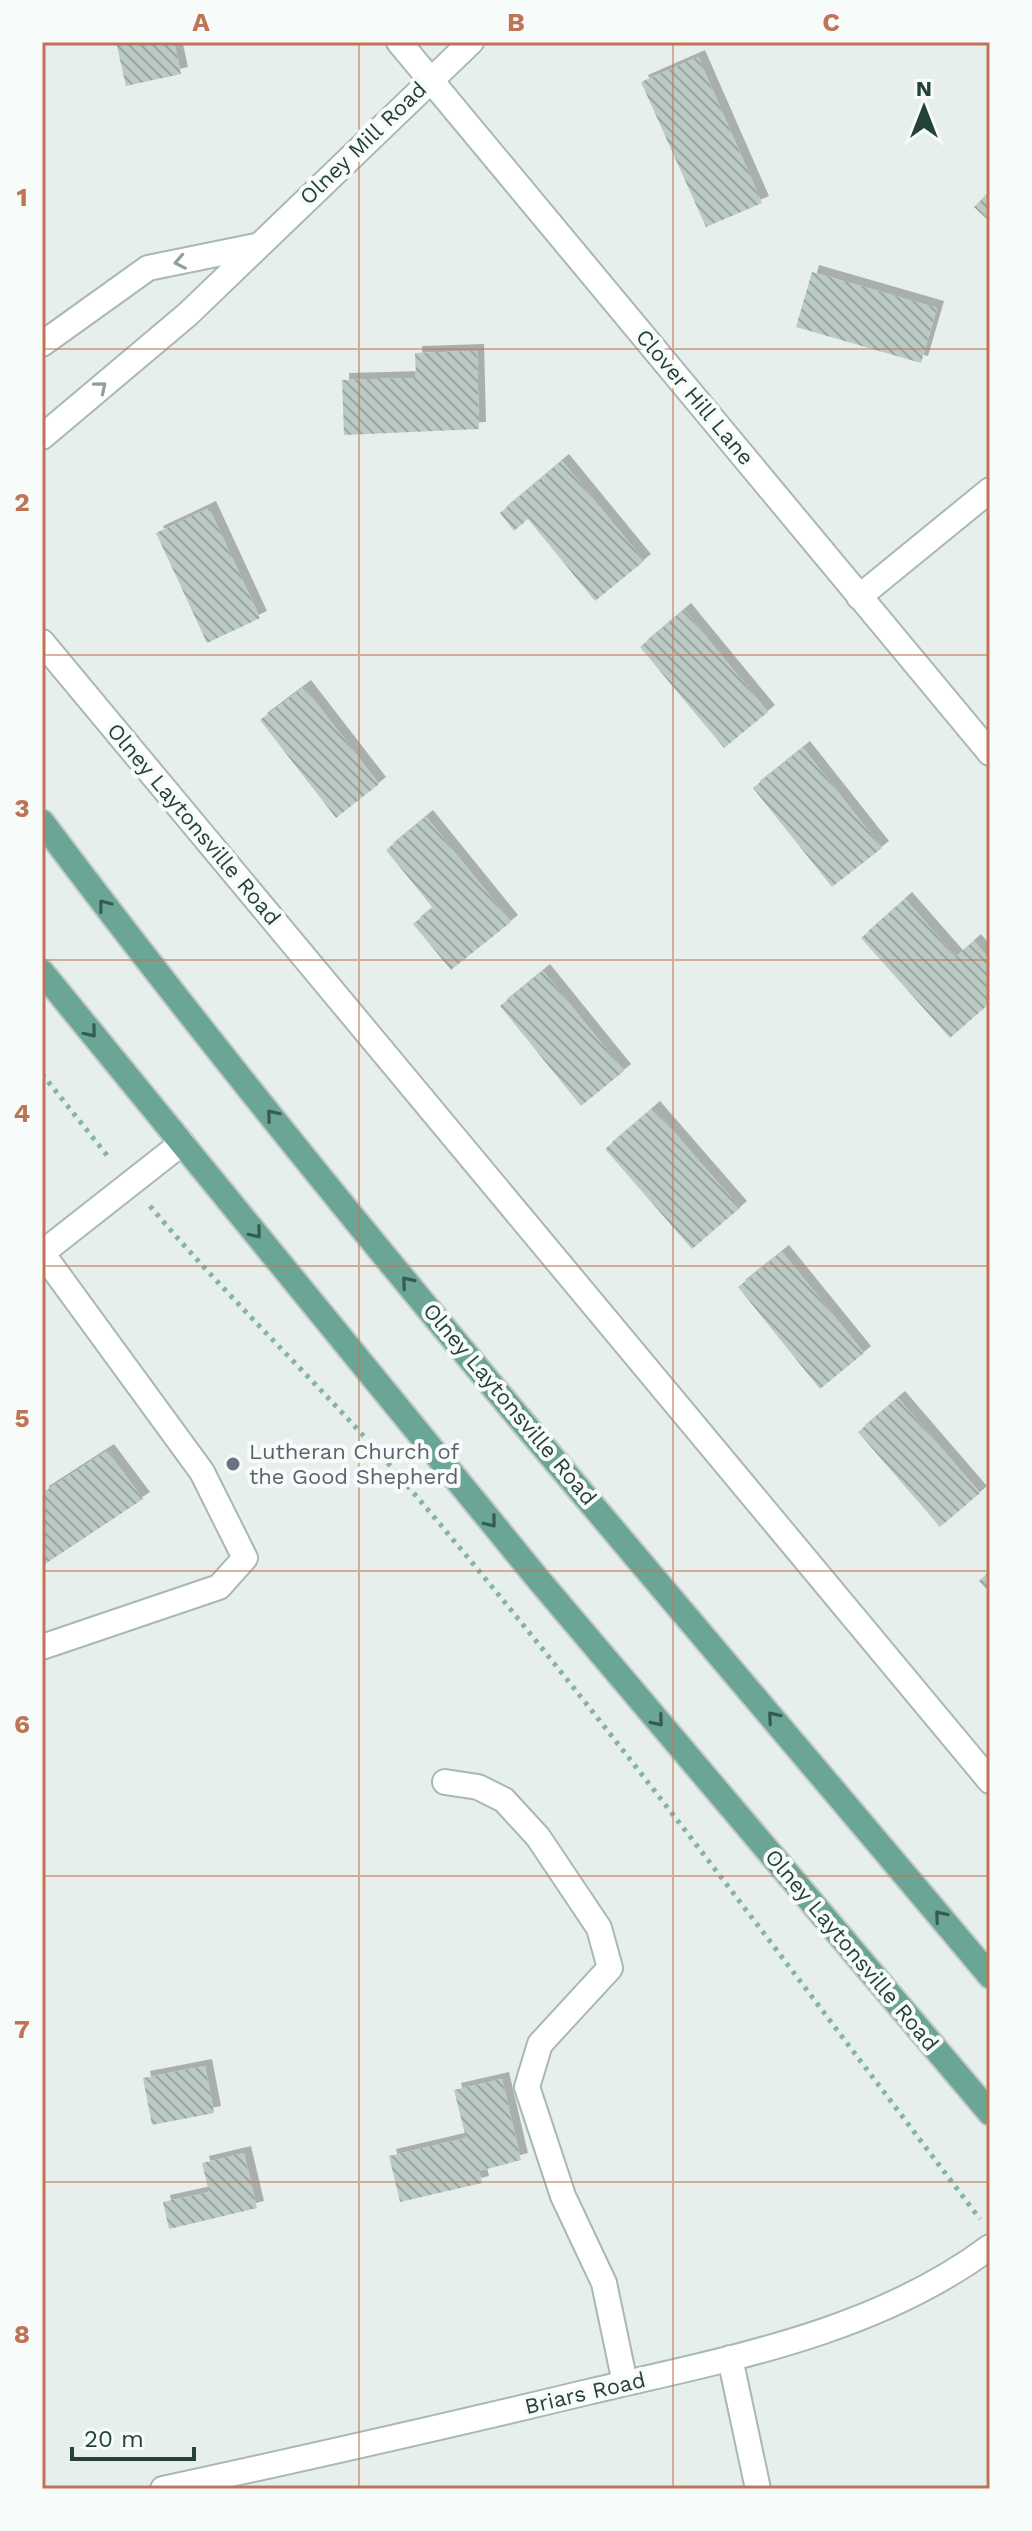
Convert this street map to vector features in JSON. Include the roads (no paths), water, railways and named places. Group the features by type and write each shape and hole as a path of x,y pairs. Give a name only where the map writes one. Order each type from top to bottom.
{"main road":[{"name":"Olney Laytonsville Road","path":"42,822 152,967 408,1284 990,1976"},
{"name":"Olney Laytonsville Road","path":"42,972 538,1579 990,2113"}],"street":[{"name":"Clover Hill Lane","path":"399,42 990,753"},
{"name":"Olney Mill Road","path":"42,437 188,314 471,42"},
{"path":"42,344 148,268 256,246"},
{"path":"859,597 990,490"},
{"name":"Olney Laytonsville Road","path":"42,642 990,1781"},
{"path":"42,1647 219,1587 245,1558 202,1472 42,1253 182,1143"},
{"path":"445,1782 478,1787 504,1800 538,1837 599,1928 610,1968 540,2044 527,2087 563,2196 604,2283 625,2383"},
{"name":"Briars Road","path":"163,2489 730,2358 856,2320 937,2282 990,2247"},
{"path":"730,2358 758,2489"}],"place":[{"name":"Lutheran Church of the Good Shepherd","path":"233,1464"}]}
